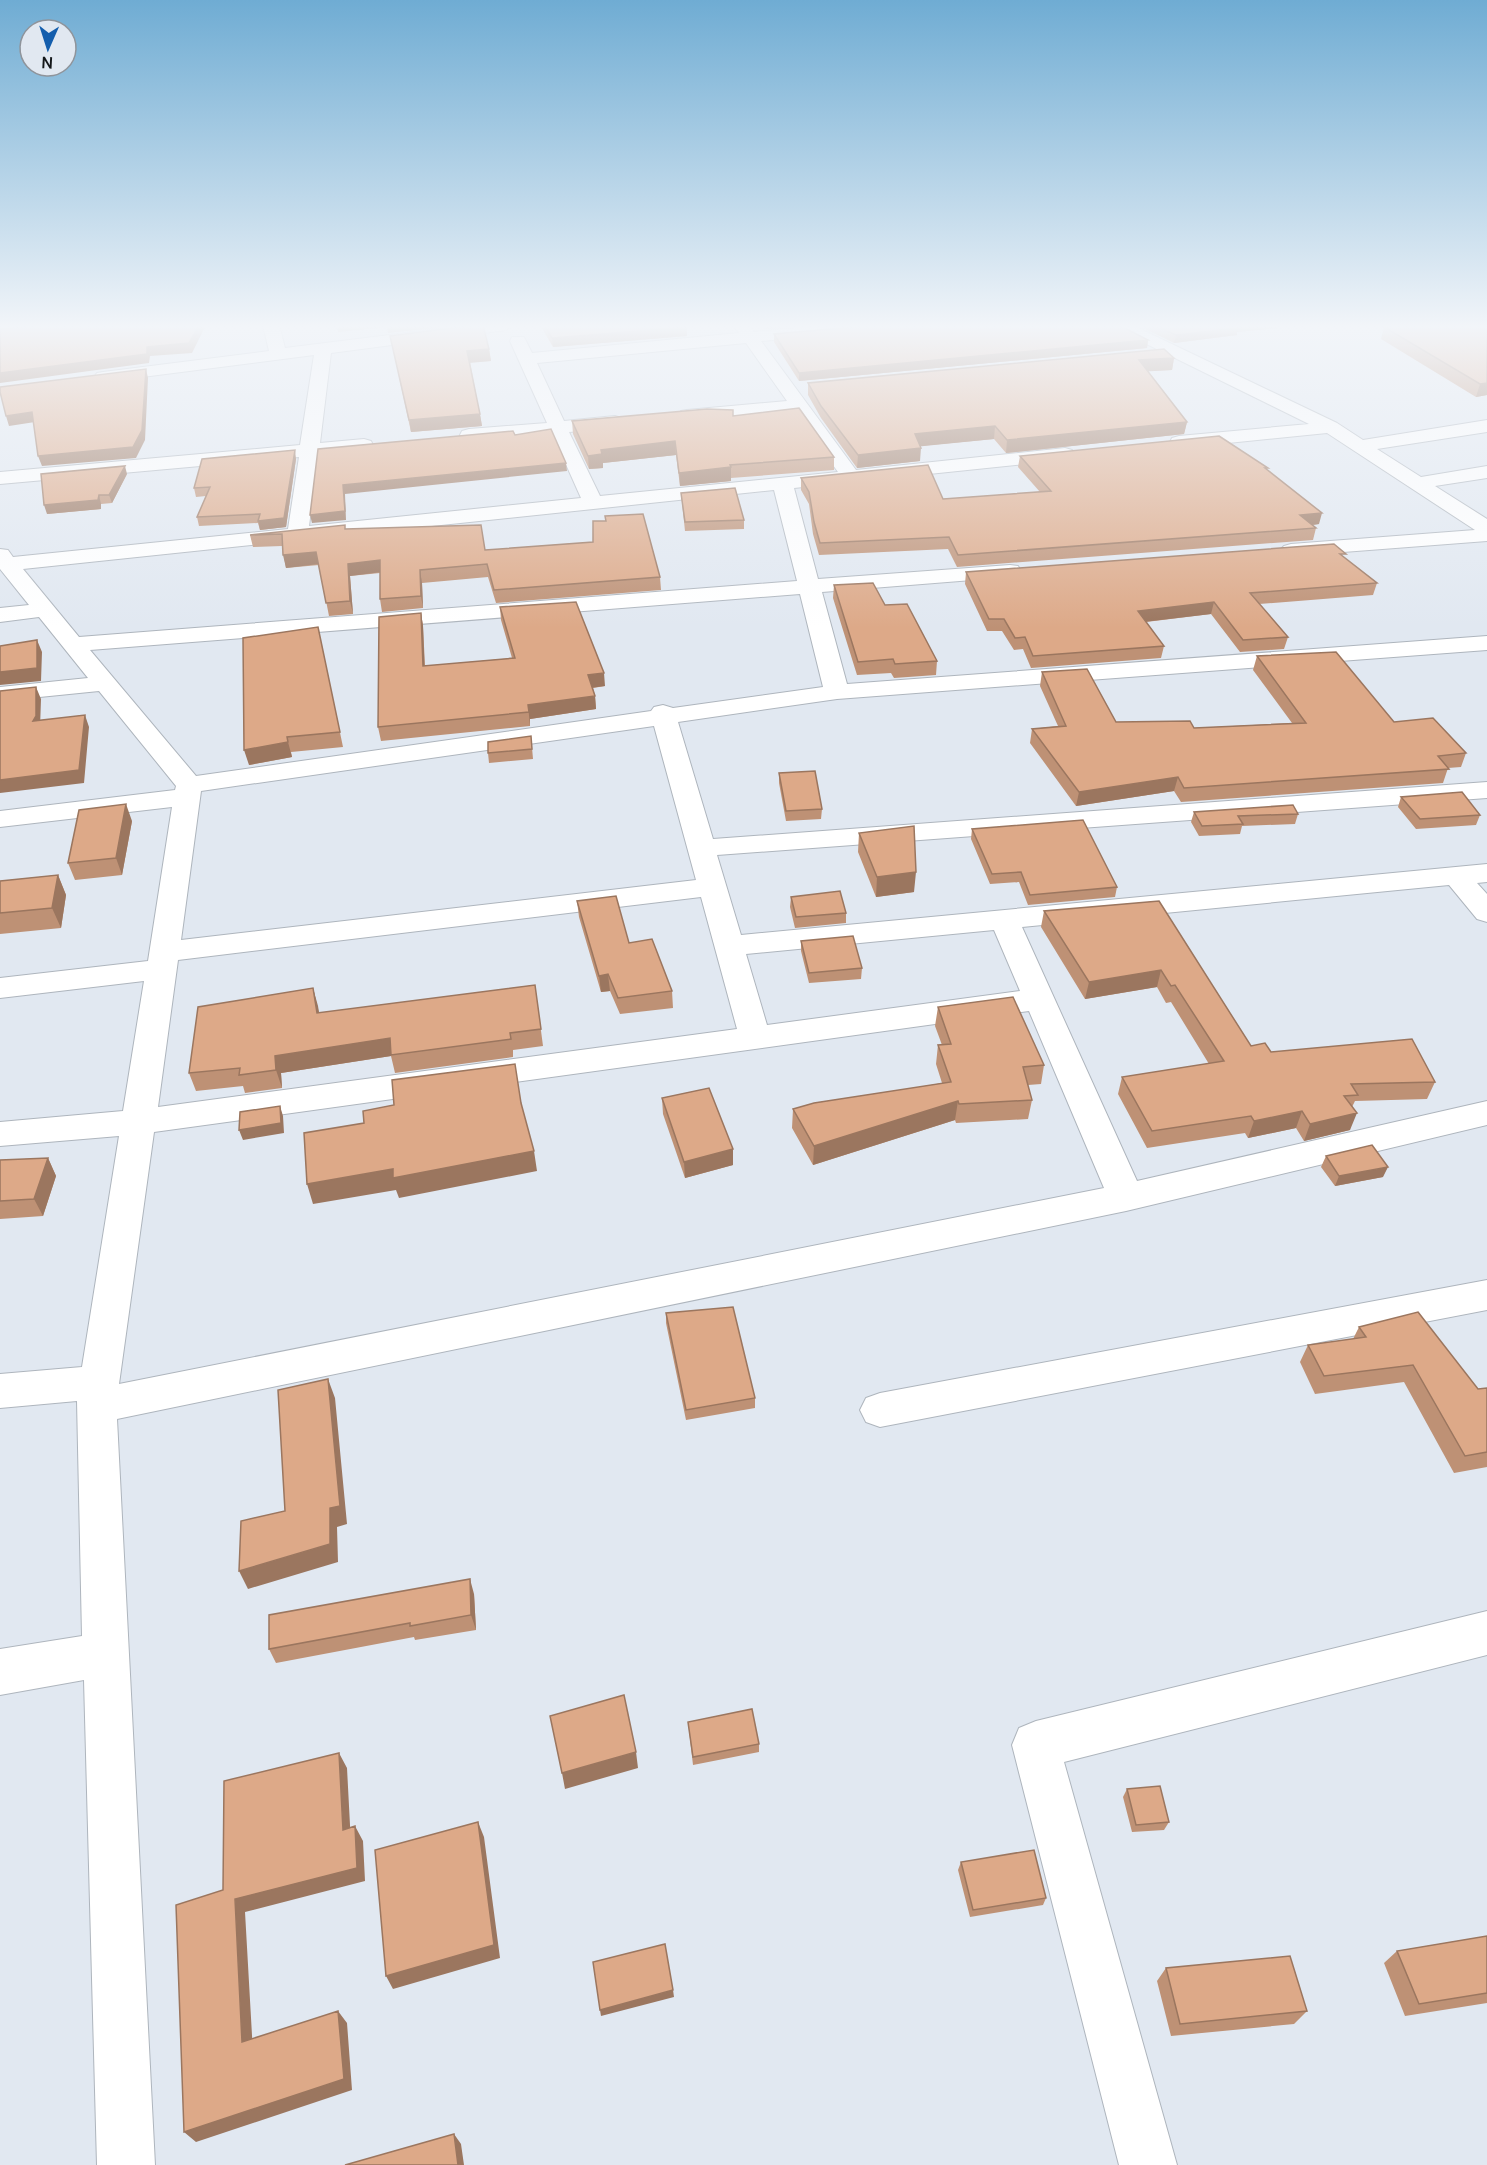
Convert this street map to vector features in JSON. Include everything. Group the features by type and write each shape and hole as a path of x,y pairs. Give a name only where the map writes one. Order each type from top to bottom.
{"street":[{"path":"298,533 312,426"},
{"path":"452,437 569,426"},
{"path":"814,426 850,475"},
{"path":"1362,446 1487,426"},
{"path":"558,427 593,502"},
{"path":"1154,445 1330,427 1487,528"},
{"path":"0,478 381,443"},
{"path":"2,558 298,533 1084,452"},
{"path":"1419,483 1487,472"},
{"path":"782,482 837,692"},
{"path":"1273,551 1487,535"},
{"path":"2,558 105,683 188,791 98,1394 126,2165"},
{"path":"73,644 1035,569"},
{"path":"0,615 46,610"},
{"path":"0,819 663,715 837,692 1487,643"},
{"path":"0,694 105,683"},
{"path":"663,715 754,1038"},
{"path":"701,848 1487,790"},
{"path":"729,946 1487,873"},
{"path":"1456,876 1487,913"},
{"path":"0,988 163,961 712,887"},
{"path":"1004,919 1126,1197"},
{"path":"0,1134 138,1122 1039,999"},
{"path":"0,1391 98,1394 1126,1197 1487,1113"},
{"path":"880,1410 1487,1295"},
{"path":"1148,2165 1036,1745 1487,1633"},
{"path":"0,1672 106,1654"}],"building":[{"path":"34,426 142,426 133,447 38,456"},
{"path":"574,426 812,426 834,457 730,465 731,467 679,473 675,441 601,450 602,454 588,456"},
{"path":"836,426 995,426 915,434 921,448 858,455"},
{"path":"995,426 1147,426 1007,440"},
{"path":"551,429 566,463 343,485 345,511 310,515 318,449 513,431 515,435"},
{"path":"1219,436 1268,468 1265,468 1322,513 1300,515 1316,528 958,555 949,537 820,543 809,492 801,478 928,465 943,499 1051,491 1020,456"},
{"path":"295,450 284,518 258,521 260,514 197,517 210,487 194,488 202,459"},
{"path":"125,466 109,495 99,495 98,500 44,505 41,474"},
{"path":"735,488 744,520 685,522 681,493"},
{"path":"643,514 660,577 494,590 487,564 420,570 421,596 380,599 380,560 348,564 350,601 326,603 316,552 283,555 282,534 250,535 345,525 345,529 481,525 485,550 593,542 593,521 606,521 605,516"},
{"path":"1334,544 1346,554 1340,554 1377,583 1250,593 1288,637 1243,640 1214,602 1138,611 1164,646 1033,656 1025,637 1015,638 1004,619 989,619 966,572"},
{"path":"873,583 885,605 907,604 937,661 895,664 893,659 858,662 834,585"},
{"path":"576,602 604,673 588,675 595,696 528,705 529,712 378,727 379,617 421,613 423,666 515,658 500,607"},
{"path":"318,627 340,732 287,737 288,742 244,750 243,638"},
{"path":"37,640 37,668 0,672 0,646"},
{"path":"1336,652 1394,722 1433,718 1466,753 1438,756 1449,769 1184,788 1178,777 1079,792 1032,729 1066,726 1042,672 1087,669 1116,722 1190,721 1194,728 1306,723 1257,656"},
{"path":"36,687 36,716 33,721 85,715 79,770 0,780 0,691"},
{"path":"531,736 532,749 488,753 488,742"},
{"path":"815,771 822,809 786,811 779,773"},
{"path":"1462,792 1480,815 1420,819 1401,797"},
{"path":"126,804 116,858 68,863 79,810"},
{"path":"1293,805 1298,814 1238,816 1243,824 1202,826 1194,812"},
{"path":"1083,820 1117,887 1030,895 1021,872 992,874 972,829"},
{"path":"914,826 916,872 877,877 859,833"},
{"path":"58,875 52,908 0,913 0,881"},
{"path":"840,891 846,913 796,917 791,897"},
{"path":"616,896 629,943 652,939 672,991 618,998 608,974 599,976 577,901"},
{"path":"1159,901 1251,1046 1265,1043 1271,1052 1412,1039 1435,1082 1351,1084 1358,1095 1344,1096 1357,1113 1310,1124 1302,1111 1254,1121 1251,1116 1152,1131 1122,1077 1224,1061 1175,985 1171,986 1161,970 1089,982 1044,911"},
{"path":"853,936 862,968 809,973 801,941"},
{"path":"535,985 541,1029 510,1033 511,1039 391,1055 390,1038 275,1056 276,1070 239,1075 240,1068 189,1073 198,1007 313,988 317,1013"},
{"path":"1013,997 1044,1065 1023,1067 1032,1100 959,1104 958,1101 814,1146 793,1109 814,1103 951,1082 938,1045 951,1044 938,1007"},
{"path":"515,1064 521,1103 534,1151 393,1178 393,1169 307,1184 304,1133 364,1123 363,1111 394,1105 392,1080"},
{"path":"709,1088 733,1149 684,1162 662,1098"},
{"path":"280,1106 281,1123 239,1130 240,1112"},
{"path":"1372,1145 1388,1167 1339,1176 1326,1156"},
{"path":"48,1158 34,1199 0,1201 0,1160"},
{"path":"733,1307 755,1398 686,1410 666,1313"},
{"path":"1418,1312 1478,1389 1487,1388 1487,1452 1465,1456 1413,1365 1324,1376 1308,1345 1366,1337 1359,1327"},
{"path":"328,1379 340,1506 330,1508 330,1544 239,1571 241,1521 285,1511 278,1390"},
{"path":"470,1579 471,1615 410,1626 410,1623 269,1649 269,1615"},
{"path":"624,1695 636,1752 562,1773 550,1716"},
{"path":"752,1709 759,1744 693,1757 688,1722"},
{"path":"339,1753 343,1830 355,1826 357,1868 235,1899 242,2042 338,2011 344,2079 184,2132 176,1905 223,1890 224,1781"},
{"path":"1160,1786 1169,1822 1136,1825 1127,1789"},
{"path":"478,1822 494,1945 386,1976 375,1850"},
{"path":"1034,1850 1046,1898 973,1910 961,1862"},
{"path":"1487,1936 1487,1993 1419,2004 1397,1951"},
{"path":"665,1944 673,1990 600,2010 593,1962"},
{"path":"1290,1956 1307,2011 1180,2024 1166,1968"},
{"path":"454,2134 458,2165 345,2165"}]}
